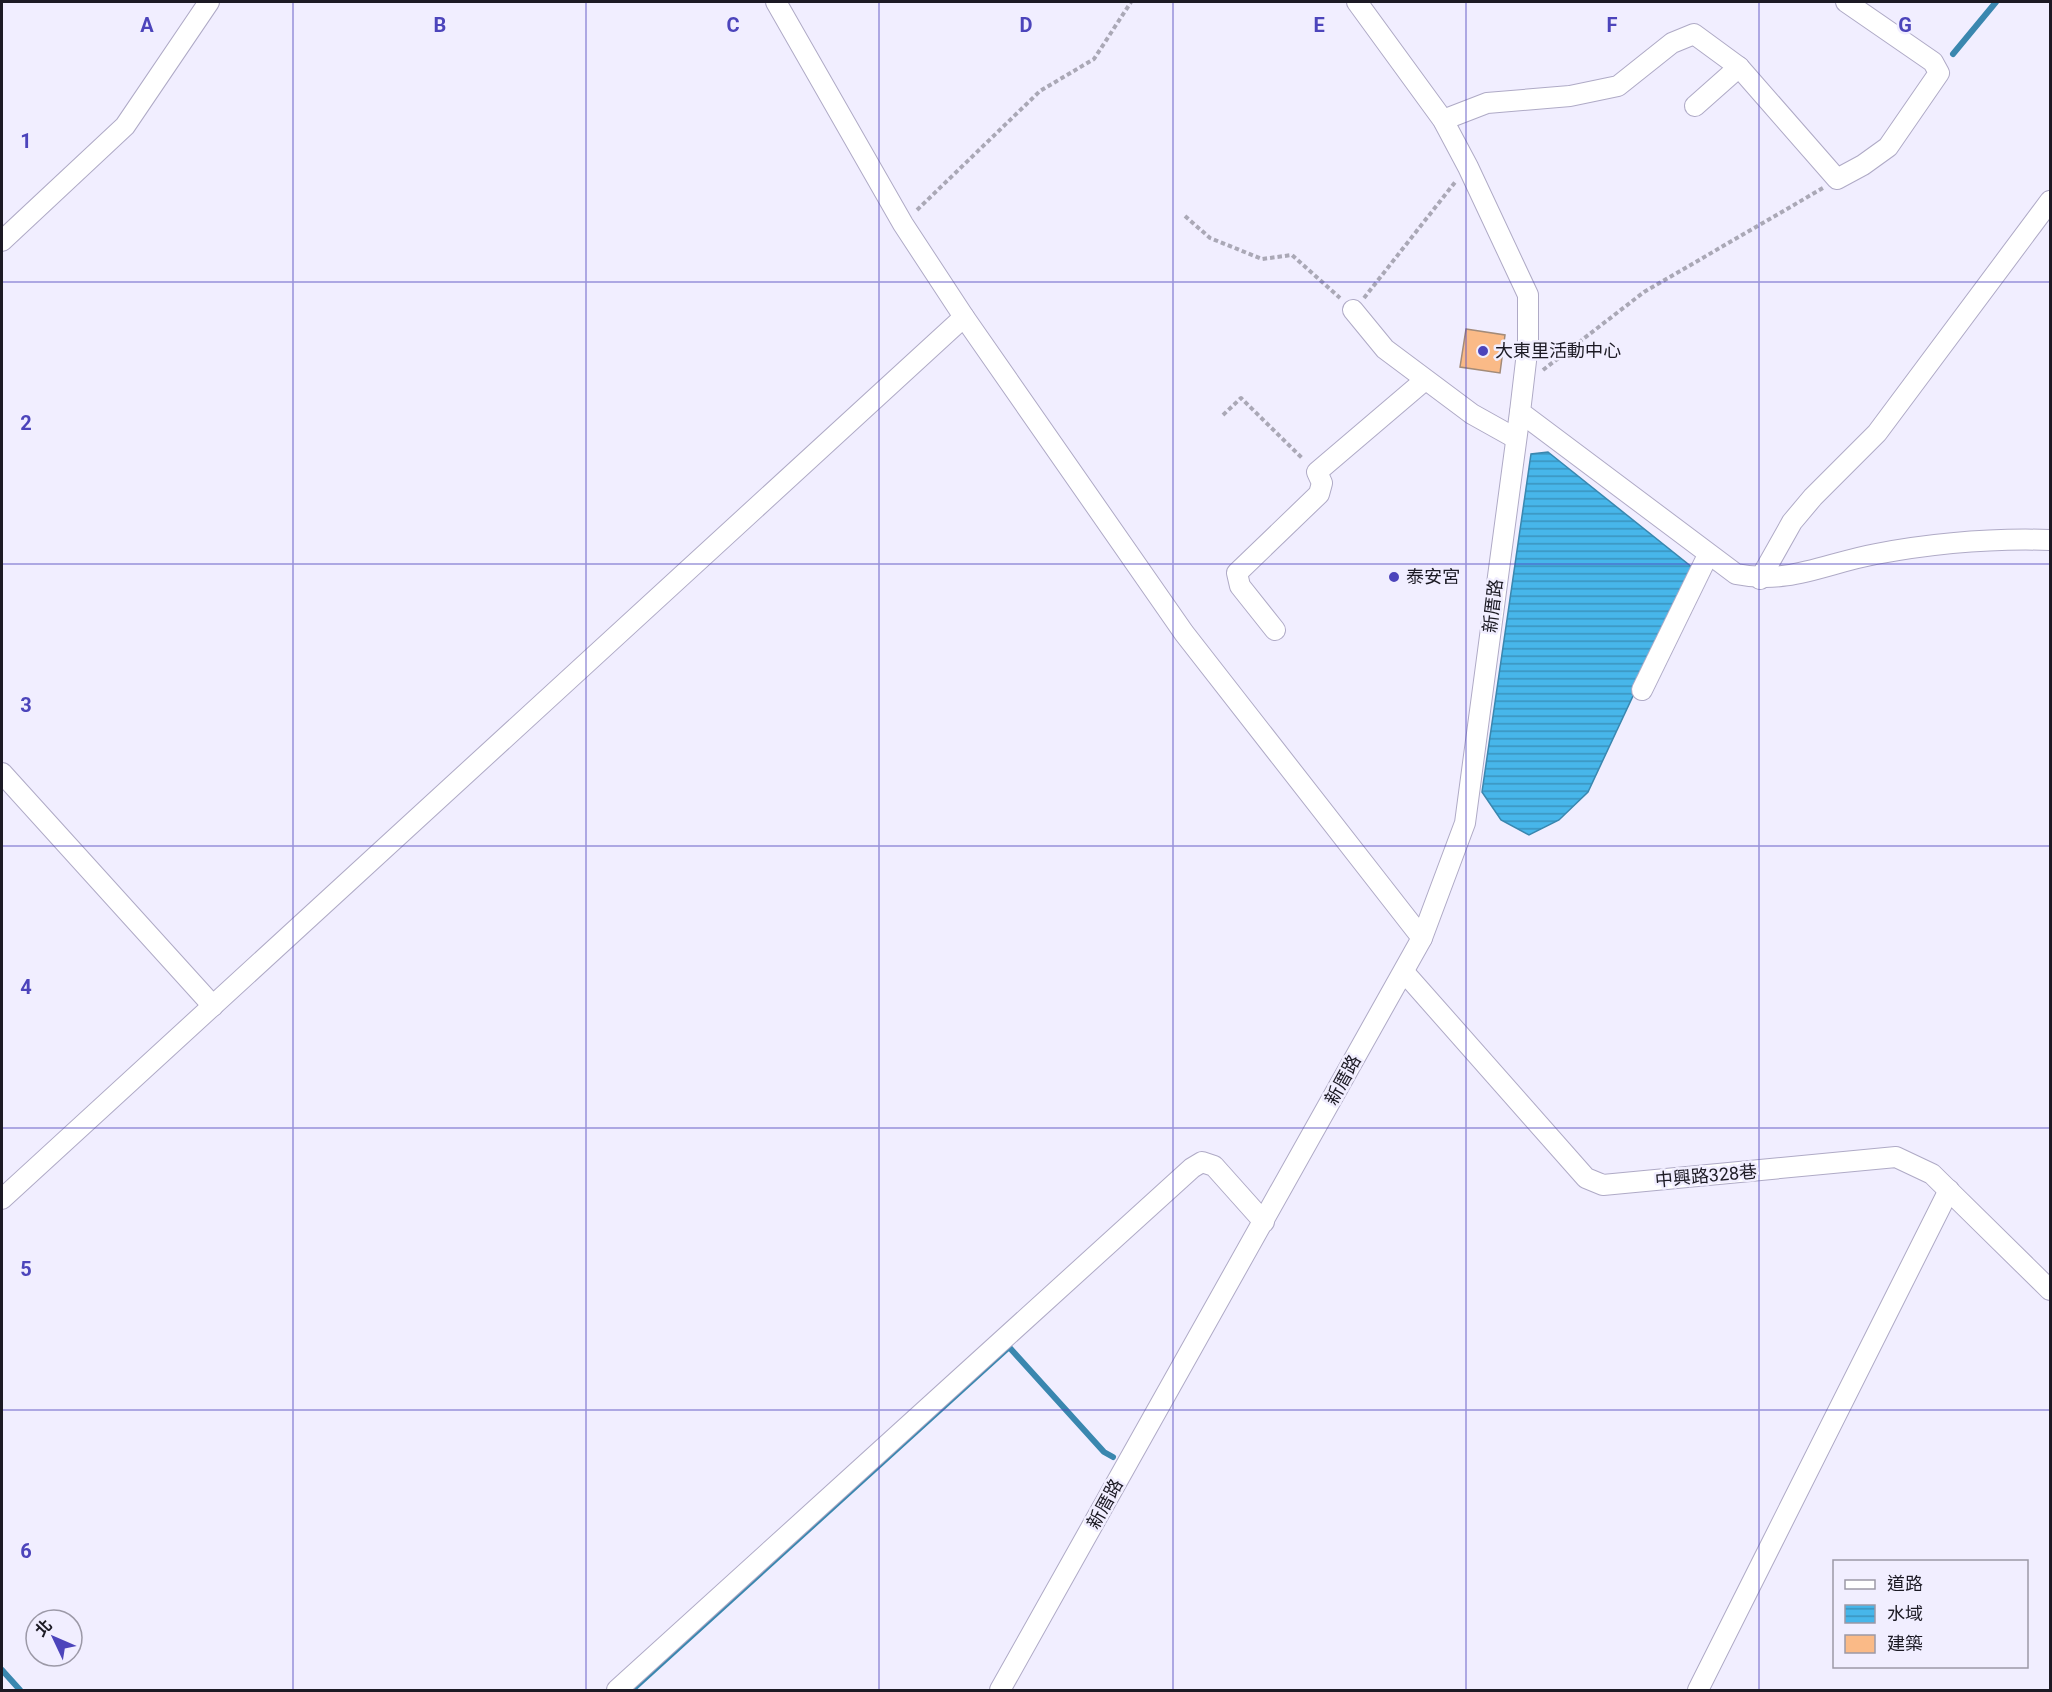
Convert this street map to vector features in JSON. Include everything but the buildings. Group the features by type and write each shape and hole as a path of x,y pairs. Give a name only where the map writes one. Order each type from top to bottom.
{"street":[{"path":"2,241 125,126 209,2"},
{"path":"776,2 903,224 964,317 1184,633 1422,938"},
{"name":"新厝路","path":"1000,1690 1404,972 1422,938 1465,824 1515,438 1525,387 1528,295 1468,167 1443,120 1357,2"},
{"path":"1443,120 1487,103 1570,96 1618,86 1672,43 1694,34 1739,67 1837,179 1863,165 1888,147 1939,73 1933,62 1846,2"},
{"path":"1695,106 1739,67"},
{"path":"1760,579 1792,522 1813,497 1877,434 2050,201"},
{"path":"1353,310 1385,349 1473,414 1515,438"},
{"path":"2,1199 964,317"},
{"path":"1275,630 1240,586 1237,573 1319,494 1322,483 1317,472 1425,380"},
{"path":"1520,412 1736,574 1760,579 1802,574 1872,554 1932,544 2004,538 2050,540"},
{"path":"1642,690 1708,555"},
{"path":"2,773 213,1006"},
{"name":"中興路328巷","path":"1404,972 1586,1178 1603,1185 1896,1157 1932,1174 2050,1290"},
{"path":"617,1690 1192,1168 1202,1162 1214,1166 1264,1222"},
{"path":"1698,1690 1949,1190"}],"path":[{"path":"903,224 1040,91 1094,59 1128,2"},
{"path":"1185,216 1210,238 1262,259 1292,255 1353,310 1468,167"},
{"path":"1525,387 1560,356 1644,292 1837,179"},
{"path":"1223,415 1241,398 1317,472"}],"water":[{"path":"1548,452 1693,568 1588,792 1559,820 1529,835 1501,820 1482,792 1531,454"}],"waterway":[{"path":"1953,54 1996,2"},
{"path":"632,1690 1009,1347 1104,1452 1113,1457"},
{"path":"2,1670 20,1690"}],"place":[{"name":"大東里活動中心","path":"1483,351"},
{"name":"泰安宮","path":"1394,577"}]}
